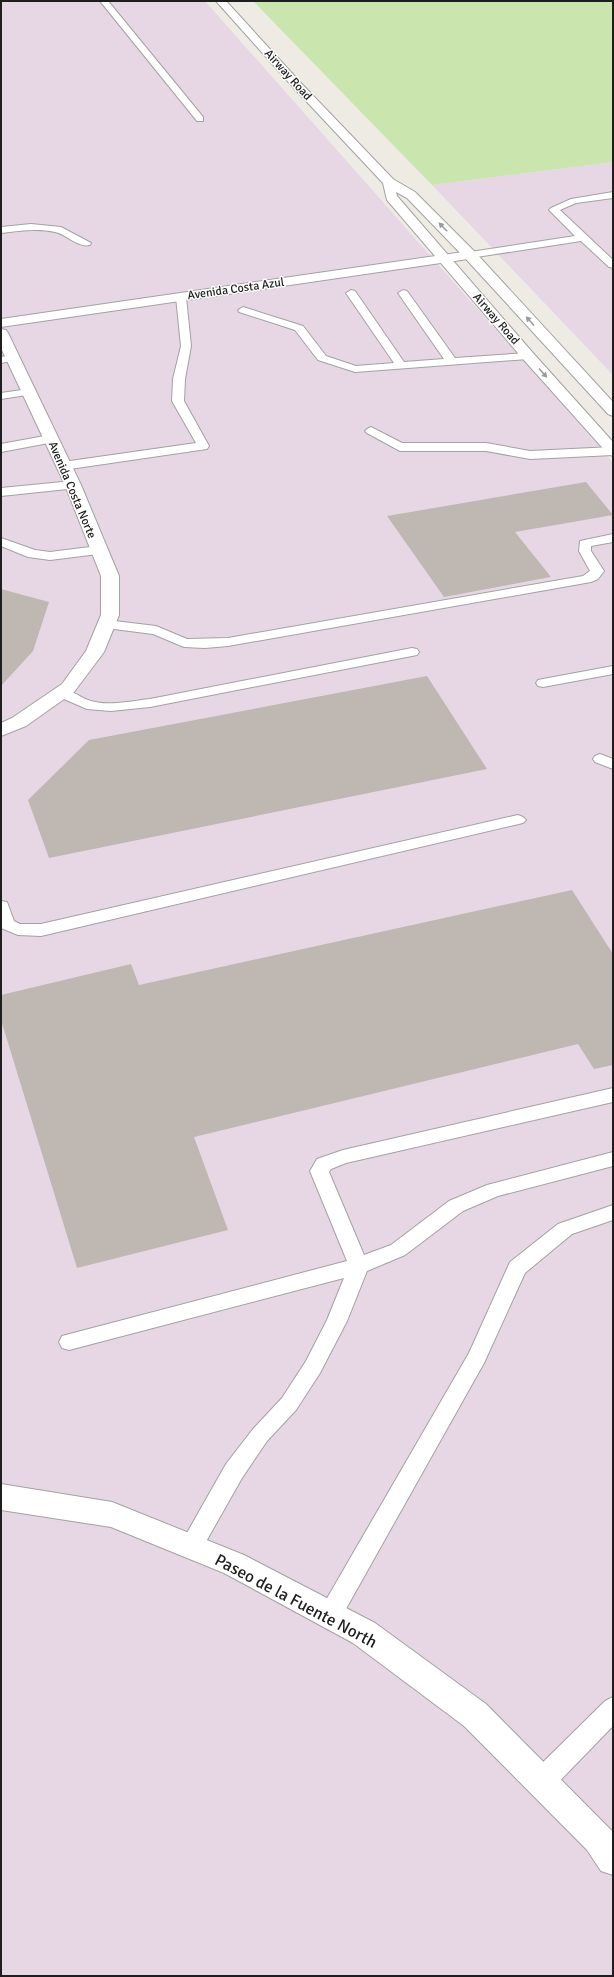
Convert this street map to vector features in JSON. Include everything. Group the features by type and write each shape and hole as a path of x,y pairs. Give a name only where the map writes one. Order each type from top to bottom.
{"street":[{"name":"Airway Road","path":"222,1 296,84 389,182 411,195 470,255 613,411"},
{"name":"Airway Road","path":"389,182 391,197 528,356 613,451"},
{"name":"Avenida Costa Azul","path":"1,323 470,255"},
{"name":"Avenida Costa Norte","path":"1,333 7,359 29,392 73,485 98,550 110,576 110,615 95,652 68,688 62,693 18,722 1,730"},
{"name":"Paseo de la Fuente North","path":"1,1497 112,1515 234,1564 364,1633 475,1715 598,1839 613,1859"}],"lane":[{"path":"104,1 200,119"},
{"path":"613,195 579,200 558,206 554,210 613,265"},
{"path":"1,230 32,227 58,229 86,243"},
{"path":"470,255 583,238"},
{"path":"351,293 401,365"},
{"path":"403,293 452,362"},
{"path":"63,466 203,446 178,401 179,379 186,346 181,297"},
{"path":"243,310 299,328 322,358 355,369 528,356"},
{"path":"1,396 29,392"},
{"path":"371,431 400,447 486,447 530,455 613,451"},
{"path":"1,448 50,439"},
{"path":"1,492 73,485"},
{"path":"106,624 156,630 184,643 205,644 228,642 586,579 593,576 597,571 585,552 585,544 613,538"},
{"path":"1,542 33,554 50,556 98,550"},
{"path":"62,693 87,705 111,707 150,703 412,652"},
{"path":"543,682 613,670"},
{"path":"1,907 7,924 18,929 41,930 518,820"},
{"path":"191,1547 234,1471 260,1435 289,1404 313,1367 337,1321 359,1266 319,1171 324,1164 343,1157 613,1095"},
{"path":"69,1342 359,1266 398,1250 456,1206 494,1190 613,1159"},
{"path":"330,1615 477,1357 517,1268 565,1229 613,1212"},
{"path":"542,1782 613,1709"}],"shaded area":[{"path":"1,1 205,1 613,462 613,1976 1,1976"},
{"path":"613,162 613,375 432,185"}],"green space":[{"path":"253,1 613,1 613,162 432,185"}],"building":[{"path":"586,482 613,515 515,532 551,577 444,597 387,516"},
{"path":"1,589 49,602 33,651 1,686"},
{"path":"427,676 487,769 49,858 28,800 89,740"},
{"path":"572,890 613,954 613,1065 594,1069 578,1044 194,1137 228,1230 77,1268 1,1020 1,995 131,964 139,985"}]}
